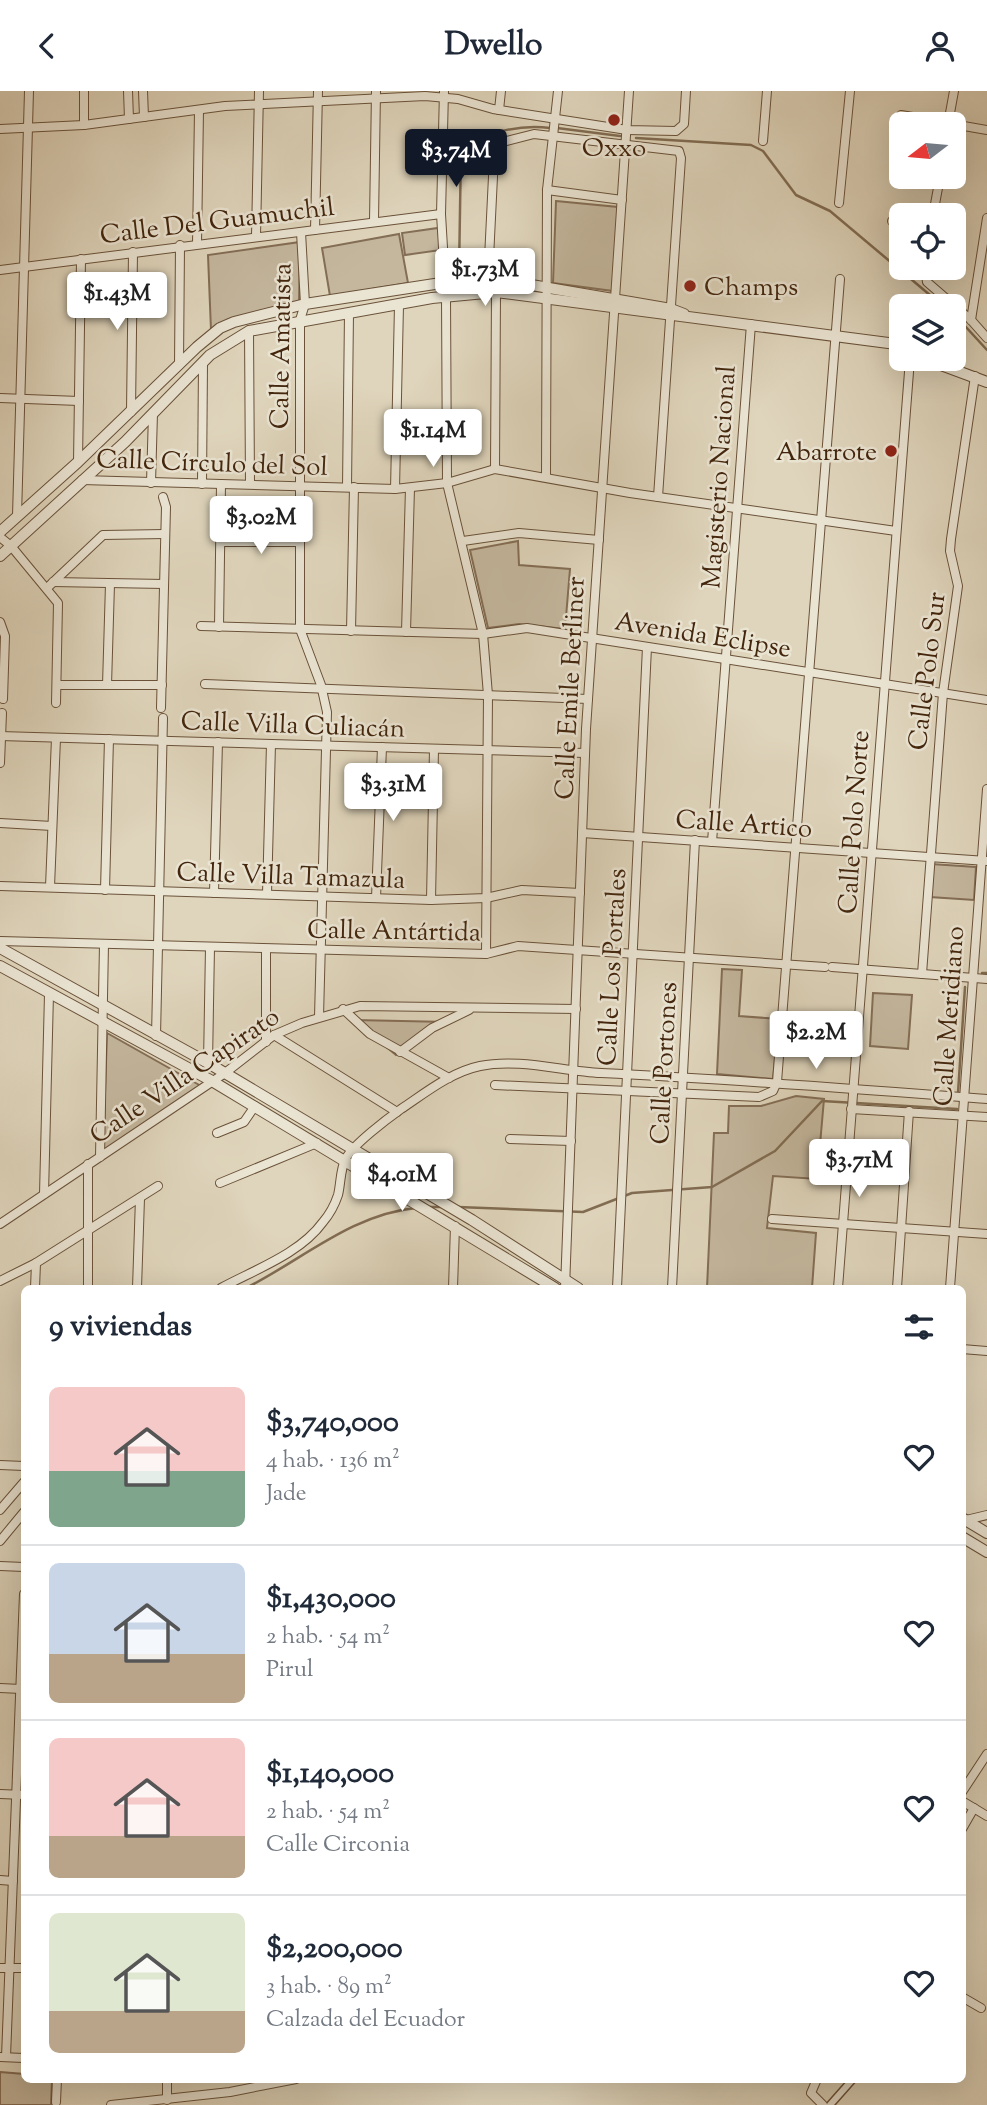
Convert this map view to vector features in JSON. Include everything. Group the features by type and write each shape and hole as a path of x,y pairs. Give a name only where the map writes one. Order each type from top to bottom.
{"street":[{"path":"17,516 29,91"},
{"path":"84,91 84,125"},
{"path":"128,91 128,120"},
{"path":"144,91 144,117"},
{"path":"256,236 259,91"},
{"path":"499,110 501,91"},
{"path":"546,477 547,190 558,91"},
{"name":"Calle Emile Berliner","path":"565,1284 585,753 629,91"},
{"path":"0,129 84,125 318,96 444,95 499,110 554,131 627,138 682,128 686,91"},
{"path":"763,141 767,91"},
{"path":"839,204 850,91"},
{"path":"950,112 954,91"},
{"path":"374,221 376,95"},
{"path":"444,95 441,214 446,281"},
{"path":"315,230 318,96"},
{"path":"197,244 199,110"},
{"path":"966,126 987,129"},
{"path":"488,279 495,156 503,142 524,134 554,131 627,138 679,151 658,497"},
{"path":"547,190 622,200"},
{"name":"Calle Del Guamuchil","path":"0,270 26,269 180,245 441,214"},
{"path":"971,320 987,218"},
{"name":"Calle Amatista","path":"300,629 302,232"},
{"path":"179,365 180,245"},
{"path":"131,412 133,252"},
{"path":"78,462 82,259"},
{"path":"467,279 468,294"},
{"path":"0,532 220,328 252,316 446,281 488,279 546,293 686,316 889,343"},
{"path":"495,1085 759,1097 773,1091 777,1082 839,279"},
{"path":"927,280 987,338"},
{"path":"0,556 125,442 221,346 249,331 301,319 446,296 496,292 546,293"},
{"path":"495,469 496,292"},
{"path":"446,296 447,483 463,541 483,634 488,695 486,954"},
{"path":"395,489 398,305"},
{"path":"349,313 351,631"},
{"name":"Magisterio Nacional","path":"712,842 751,324"},
{"path":"249,331 250,484"},
{"path":"202,484 203,363"},
{"name":"Calle Polo Norte","path":"838,1285 909,371"},
{"path":"960,371 987,382"},
{"name":"Calle Polo Sur","path":"922,974 943,693 958,586 950,551 951,539 975,376"},
{"path":"0,398 79,401"},
{"path":"151,484 153,413"},
{"path":"113,429 125,442"},
{"name":"Calle Círculo del Sol","path":"82,480 395,489 447,483 495,469 630,493 896,531"},
{"path":"219,627 221,484"},
{"path":"406,632 410,488"},
{"path":"161,708 165,534 163,496"},
{"path":"463,541 519,533 599,540"},
{"path":"50,585 103,535 165,534"},
{"path":"0,538 50,585 56,599 59,610 56,703"},
{"path":"222,542 300,542"},
{"path":"107,685 110,584"},
{"path":"50,585 164,584"},
{"path":"1,626 6,651 3,699"},
{"name":"Avenida Eclipse","path":"201,626 483,634 527,628 987,700"},
{"path":"300,629 323,689 327,712 319,1017"},
{"name":"Calle Los Portales","path":"617,1285 647,647"},
{"path":"205,684 588,699"},
{"path":"57,685 162,685"},
{"path":"0,763 2,713"},
{"path":"156,1036 163,718"},
{"name":"Calle Villa Culiacán","path":"1,736 585,753"},
{"path":"50,887 56,738"},
{"path":"105,890 109,739"},
{"path":"214,893 218,743"},
{"path":"267,894 271,744"},
{"path":"376,898 382,747"},
{"path":"430,899 435,749"},
{"name":"Calle Meridiano","path":"950,1285 987,789"},
{"path":"0,823 52,826"},
{"name":"Calle Artico","path":"582,833 983,860"},
{"name":"Calle Portones","path":"673,1285 695,841"},
{"name":"Calle Villa Tamazula","path":"0,886 430,899 486,898 522,890 580,893"},
{"name":"Calle Antártida","path":"0,941 486,954 518,946 987,979"},
{"path":"100,1157 104,944"},
{"path":"208,1063 210,947"},
{"path":"0,948 208,1063 354,1149 471,1220 565,1284"},
{"path":"266,949 266,1042"},
{"path":"0,966 212,1081 550,1285"},
{"path":"44,1194 49,994"},
{"name":"Calle Villa Capirato","path":"0,1224 225,1073 274,1035 319,1017 359,1006 576,1009"},
{"path":"342,1009 370,1034 449,1078"},
{"path":"400,1052 432,1028 472,1009"},
{"path":"274,1035 397,1112"},
{"path":"227,1285 300,1245 322,1223 338,1195 345,1159 354,1149 397,1112 449,1078 477,1067 502,1063 573,1071 777,1082 987,1099"},
{"path":"217,1133 244,1122 255,1106"},
{"path":"851,1109 987,1117"},
{"path":"897,1285 909,1111"},
{"path":"510,1139 570,1141"},
{"path":"220,1183 317,1143"},
{"path":"88,1164 88,1285"},
{"path":"0,1281 36,1263 158,1186"},
{"path":"137,1285 140,1198"},
{"path":"772,1219 987,1234"},
{"path":"453,1285 455,1226"},
{"path":"35,1285 36,1263"},
{"path":"966,1349 987,1351"},
{"path":"0,1465 21,1466"},
{"path":"0,1510 21,1486"},
{"path":"966,1519 987,1515"},
{"path":"0,1541 21,1516"},
{"path":"966,1520 987,1533"},
{"path":"966,1539 987,1552"},
{"path":"0,1566 21,1567"},
{"path":"0,1688 21,1689 20,1795 5,1968 3,2057 21,2058"},
{"path":"966,1786 987,1754"},
{"path":"0,1794 20,1795"},
{"path":"966,1803 987,1816"},
{"path":"966,1822 974,1808"},
{"path":"0,1880 13,1881"},
{"path":"966,1999 981,2008"},
{"path":"56,2102 57,2083"},
{"path":"167,2083 167,2100"},
{"path":"815,2083 811,2093 823,2105"},
{"path":"830,2105 849,2083"},
{"path":"111,2105 167,2100 256,2084"}],"shaded area":[{"path":"556,201 618,207 613,291 553,283"},
{"path":"438,228 441,250 405,255 402,233"},
{"path":"399,234 408,283 330,296 322,248"},
{"path":"300,242 299,305 229,319 211,330 208,255"},
{"path":"518,541 519,565 570,569 565,629 519,624 488,628 470,550"},
{"path":"931,864 976,867 974,900 930,897"},
{"path":"722,969 742,970 739,1016 779,1019 773,1079 717,1074"},
{"path":"873,993 912,995 908,1049 870,1046"},
{"path":"354,1020 449,1022 422,1034 396,1055"},
{"path":"107,1033 201,1086 103,1153"},
{"path":"796,1096 824,1099 817,1179 773,1176 767,1228 816,1233 812,1285 707,1285 714,1133 728,1133 729,1106 761,1106"},
{"path":"0,2072 21,2074 21,2083 52,2083 51,2105 0,2105"}],"waterway":[{"path":"459,273 461,149 481,138 504,131 527,127 550,128"},
{"path":"557,128 620,136"},
{"path":"636,138 751,145 763,151 796,195 830,211 929,294"},
{"path":"966,327 987,350"},
{"path":"982,973 987,973"},
{"path":"958,1093 965,987"},
{"path":"458,1207 583,1212 632,1193 712,1187 775,1151 822,1101 957,1109"},
{"path":"430,1207 444,1207"},
{"path":"252,1285 328,1240 370,1219 416,1208"}],"place":[{"name":"Oxxo","path":"614,120"},
{"name":"Champs","path":"690,286"},
{"name":"Abarrote","path":"891,451"}]}
